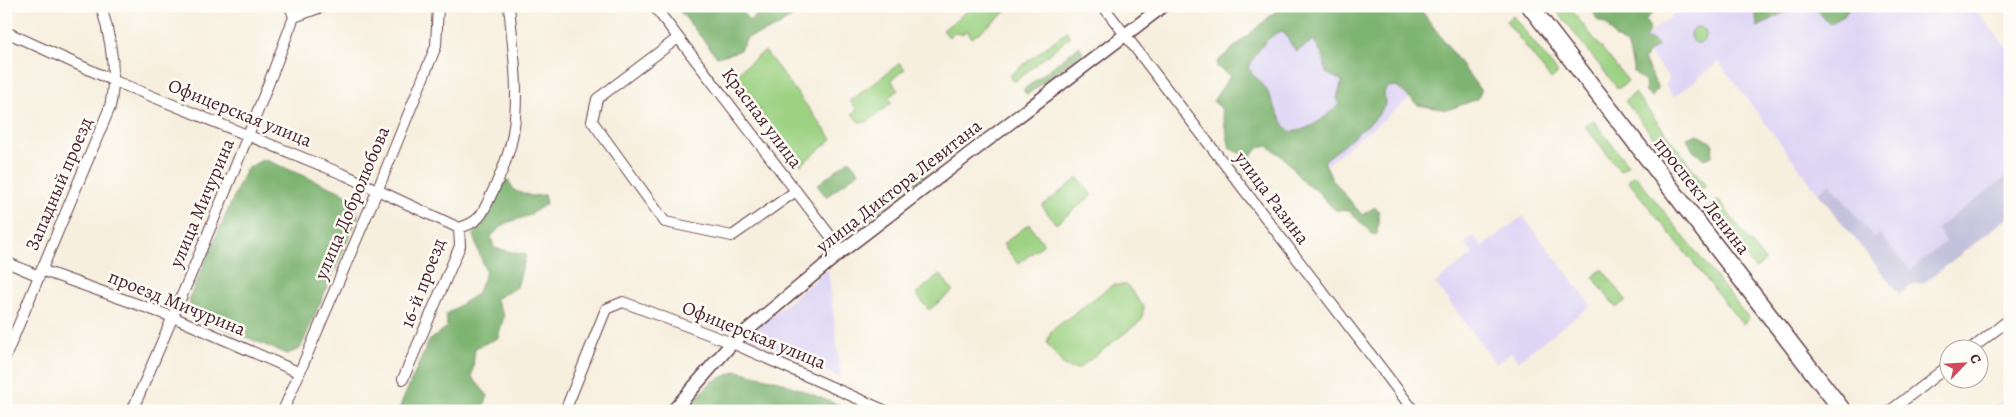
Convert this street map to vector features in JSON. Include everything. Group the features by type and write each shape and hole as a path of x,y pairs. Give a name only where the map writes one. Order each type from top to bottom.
{"main road":[{"name":"проспект Ленина","path":"1530,6 1844,411"}],"street":[{"name":"Западный проезд","path":"6,355 110,108 113,95 111,44 101,6"},
{"path":"290,6 294,17 324,6"},
{"name":"улица Добролюбова","path":"282,411 378,189 436,46 438,6"},
{"name":"16-й проезд","path":"403,380 460,246 459,228 473,224 481,216 503,170 513,133 516,82 510,6"},
{"name":"Красная улица","path":"654,6 842,251"},
{"name":"улица Разина","path":"1103,6 1414,411"},
{"name":"улица Диктора Левитана","path":"673,411 732,343 842,251 1163,6"},
{"name":"улица Мичурина","path":"132,411 248,137 294,17"},
{"name":"Офицерская улица","path":"6,32 112,80 378,189 459,228"},
{"path":"678,38 597,99 592,121 665,222 732,236 796,191"},
{"name":"проезд Мичурина","path":"6,262 173,317 298,372"},
{"name":"Офицерская улица","path":"565,411 606,309 624,302 732,343 886,411"},
{"path":"1983,340 2010,319"},
{"path":"1890,411 1938,374"}],"shaded area":[{"path":"1297,6 1413,96 1314,174 1226,63"},
{"path":"1672,6 1973,6 2010,52 2010,174 1937,228 1946,241 1910,270 1880,234 1874,239 1830,183 1818,193 1719,62 1674,97 1666,86 1668,77 1663,70 1650,55 1641,54 1634,46 1677,12"},
{"path":"2010,174 2010,216 1925,282 1911,285 1899,294 1818,193 1830,183 1874,238 1880,234 1910,270 1946,241 1937,228"},
{"path":"1523,216 1591,305 1518,361 1511,352 1496,364 1435,283 1473,254 1465,243 1474,236 1482,247"},
{"path":"828,269 841,378 746,337"},
{"path":"2010,394 2010,411 1992,411 1991,409"}],"green space":[{"path":"676,6 738,6 749,21 768,6 791,6 793,16 776,28 747,38 739,51 717,57"},
{"path":"974,6 1013,6 972,38 967,30 962,34 954,33 949,37 943,30"},
{"path":"1282,6 1361,6 1366,10 1373,6 1418,6 1481,91 1478,99 1447,110 1418,105 1396,86 1388,87 1384,92 1385,105 1376,118 1324,161 1332,179 1362,215 1375,207 1379,212 1377,234 1373,235 1349,211 1335,210 1316,190 1305,184 1284,158 1268,146 1261,146 1250,157 1230,149 1221,108 1213,101 1230,76 1217,67 1217,62","holes":["1283,31 1296,52 1314,40 1324,59 1326,73 1342,81 1337,98 1339,104 1317,123 1305,129 1290,132 1265,88 1248,67 1267,40"]},
{"path":"1553,6 1568,6 1628,81 1618,89"},
{"path":"1595,6 1660,6 1645,20 1650,28 1645,39 1652,40 1659,46 1650,51 1644,59 1658,88 1652,97 1646,92 1645,82 1634,72 1628,46 1616,38 1606,24 1597,20 1594,13"},
{"path":"1755,6 1791,6 1791,10 1757,27"},
{"path":"1814,6 1851,6 1844,16 1829,24"},
{"path":"1513,16 1558,73 1551,79 1506,21"},
{"path":"1695,27 1701,27 1706,32 1704,41 1695,43 1690,38 1690,32"},
{"path":"1067,31 1070,37 1014,82 1009,76"},
{"path":"1079,46 1083,52 1027,95 1023,90"},
{"path":"765,51 832,139 801,165 733,76"},
{"path":"900,63 905,69 891,80 898,90 888,98 892,103 867,122 859,122 852,114 857,110 850,101"},
{"path":"1635,93 1706,186 1697,193 1625,101"},
{"path":"1593,120 1628,165 1620,171 1585,126"},
{"path":"1698,134 1713,144 1712,156 1704,159 1692,149 1687,138"},
{"path":"938,157 942,162 857,229 853,224"},
{"path":"264,159 351,196 358,216 300,349 287,354 192,315 189,299 246,169"},
{"path":"849,160 859,172 826,197 817,185"},
{"path":"1635,175 1749,319 1742,324 1628,181"},
{"path":"1078,178 1092,195 1056,224 1042,206"},
{"path":"508,180 515,191 532,196 544,195 546,204 528,216 506,223 491,236 494,248 526,255 517,287 495,299 504,316 498,338 475,348 472,377 488,396 482,411 398,411 429,341 447,327 446,314 477,294 486,272 473,236 493,207 502,183"},
{"path":"1718,200 1765,261 1755,269 1708,208"},
{"path":"1029,224 1044,244 1018,264 1003,244"},
{"path":"1602,269 1626,300 1616,308 1593,277"},
{"path":"940,274 953,291 929,310 916,294"},
{"path":"1112,285 1127,285 1144,307 1142,320 1078,369 1065,367 1047,343 1051,331"},
{"path":"737,371 779,381 846,408 846,411 708,411 692,403 711,382"}]}
